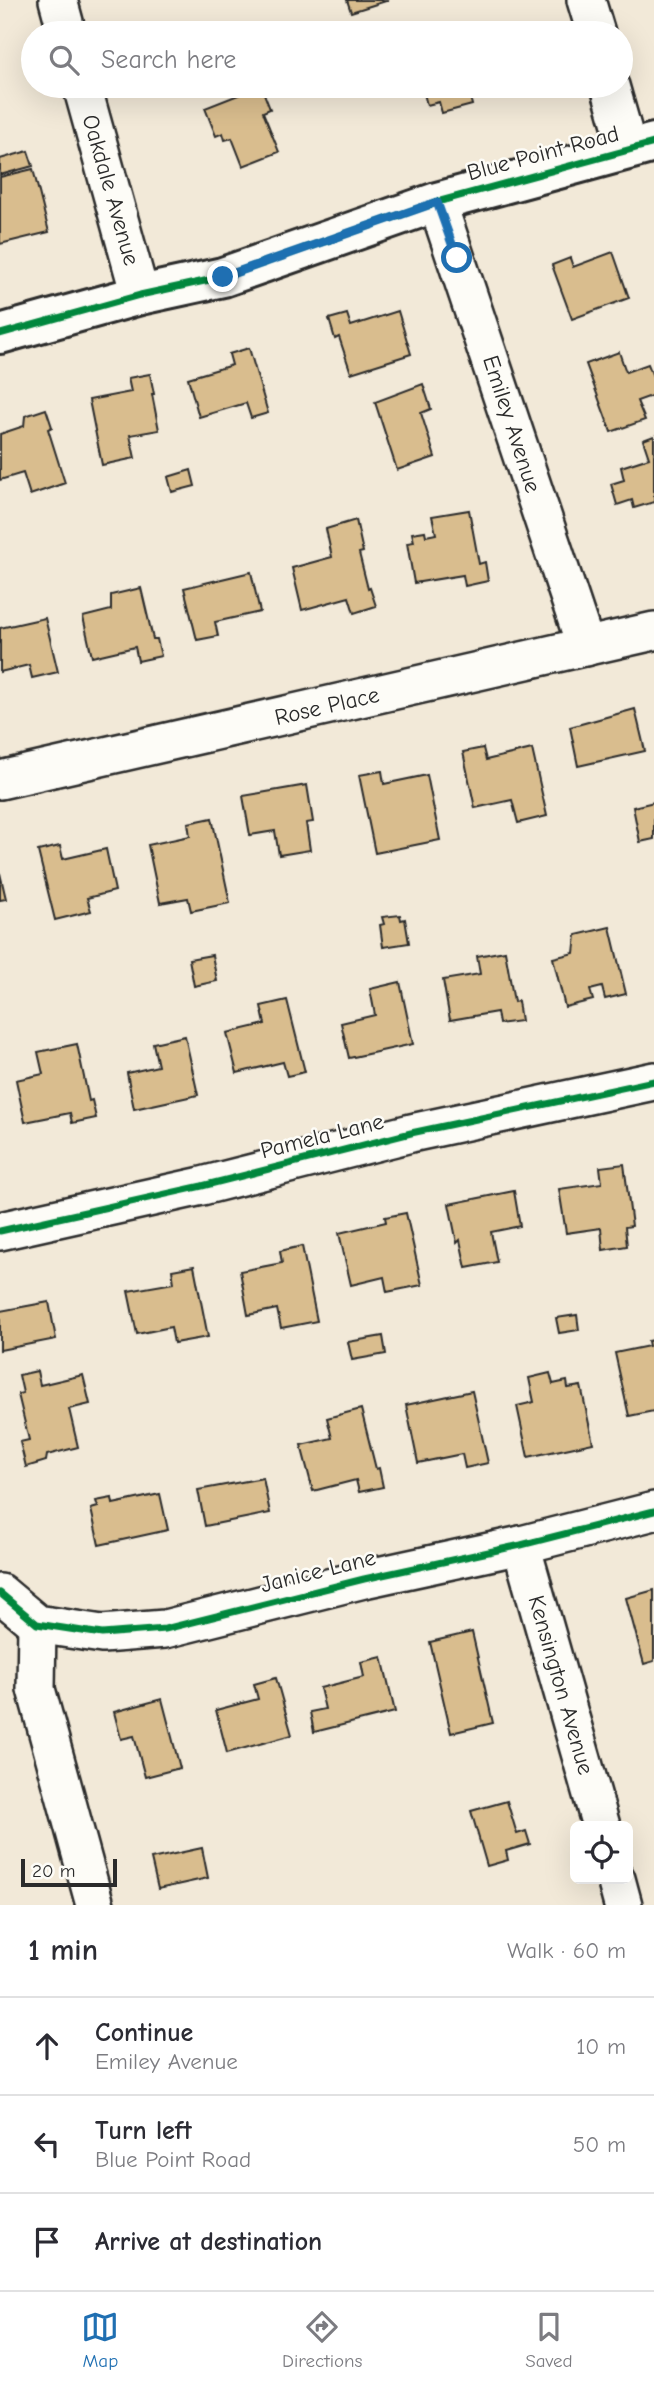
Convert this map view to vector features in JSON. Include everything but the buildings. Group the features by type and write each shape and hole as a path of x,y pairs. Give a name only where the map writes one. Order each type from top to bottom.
{"street":[{"path":"58,0 64,21"},
{"path":"586,0 592,21"},
{"name":"Oakdale Avenue","path":"85,98 140,295"},
{"path":"616,98 641,146"},
{"name":"Blue Point Road","path":"0,334 140,295 223,277 437,202 641,146"},
{"name":"Emiley Avenue","path":"437,202 586,647"},
{"name":"Rose Place","path":"0,780 654,631"},
{"name":"Pamela Lane","path":"0,1231 202,1186 411,1133 654,1081"},
{"name":"Janice Lane","path":"37,1624 102,1634 165,1629 654,1511"},
{"name":"Kensington Avenue","path":"521,1545 600,1821"},
{"path":"0,1593 37,1624 36,1689 95,1905"},
{"path":"617,1884 623,1905"}],"cycle path":[{"path":"0,334 140,295 223,277 437,202 654,143"},
{"path":"0,1231 202,1186 411,1133 654,1081"},
{"path":"0,1593 37,1624 102,1634 165,1629 654,1511"}],"route":[{"path":"223,277 437,202 457,258"}]}
